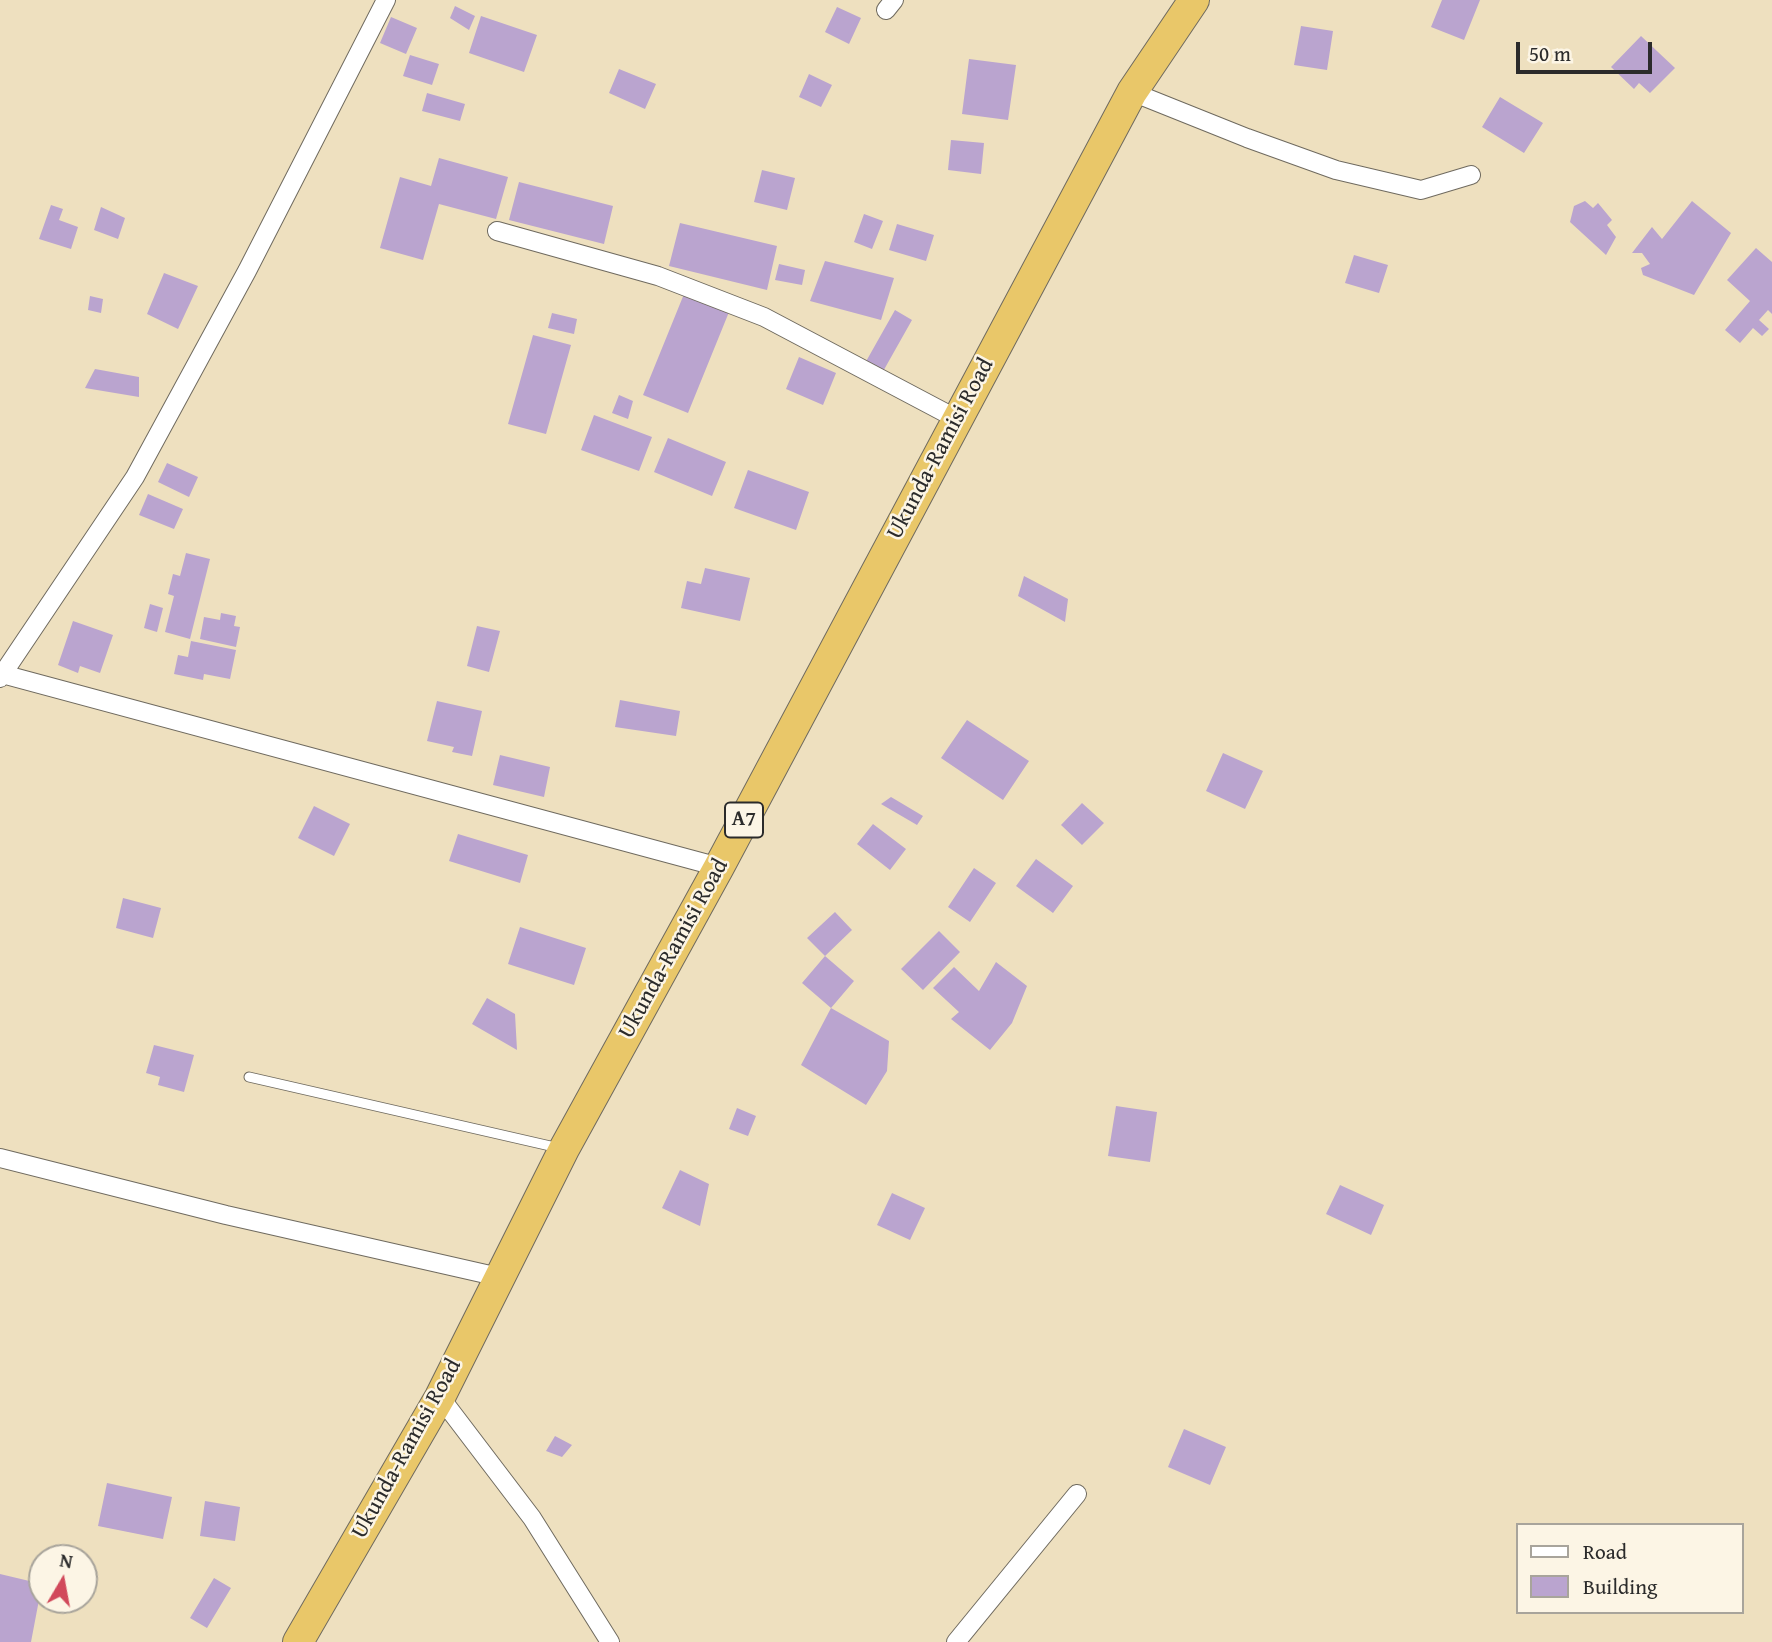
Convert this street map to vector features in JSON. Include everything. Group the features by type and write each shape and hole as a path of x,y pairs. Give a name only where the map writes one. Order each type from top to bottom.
{"highway":[{"name":"Ukunda-Ramisi Road","path":"298,1642 440,1397 564,1149 719,867 1132,92 1195,0"}],"street":[{"path":"386,0 247,271 135,477 1,676 719,867"},
{"path":"1132,92 1336,170 1421,190 1471,175"},
{"path":"497,231 658,276 764,317 957,419"},
{"path":"0,1158 226,1215 499,1277"},
{"path":"440,1397 532,1517 610,1642"},
{"path":"956,1642 1077,1494"}],"lane":[{"path":"249,1077 564,1149"}],"building":[{"path":"1442,0 1480,0 1464,40 1431,27"},
{"path":"455,6 475,16 469,30 450,18"},
{"path":"837,7 861,18 849,44 825,32"},
{"path":"481,16 537,35 524,72 469,53"},
{"path":"391,17 417,28 406,54 380,43"},
{"path":"1301,26 1333,31 1327,70 1294,65"},
{"path":"1641,36 1675,68 1650,93 1639,83 1634,89 1611,67"},
{"path":"410,55 439,64 432,85 403,76"},
{"path":"969,59 1016,65 1008,120 962,114"},
{"path":"619,69 656,84 645,109 609,93"},
{"path":"809,74 832,85 821,107 799,97"},
{"path":"427,93 465,104 460,121 422,111"},
{"path":"1500,97 1543,123 1524,153 1482,127"},
{"path":"951,140 984,143 981,174 948,170"},
{"path":"439,158 508,177 496,219 439,204 423,260 380,248 400,177 431,186"},
{"path":"762,170 795,178 787,210 754,202"},
{"path":"519,182 613,206 604,244 509,220"},
{"path":"1585,201 1593,208 1598,203 1612,220 1607,225 1616,237 1606,255 1570,222 1574,206"},
{"path":"1692,201 1731,233 1694,295 1643,275 1641,268 1650,264 1642,253 1632,253 1652,227 1662,239"},
{"path":"51,205 63,209 59,220 78,227 71,249 39,239"},
{"path":"101,207 125,218 118,239 94,230"},
{"path":"864,214 883,221 872,249 854,242"},
{"path":"680,223 777,246 767,290 669,266"},
{"path":"897,224 934,235 926,261 889,250"},
{"path":"1756,248 1772,262 1772,314 1768,310 1759,320 1769,329 1762,336 1753,328 1740,343 1725,330 1750,301 1727,280"},
{"path":"1354,255 1388,265 1379,293 1345,283"},
{"path":"825,261 894,278 881,320 810,301"},
{"path":"779,264 805,270 802,285 775,280"},
{"path":"164,273 198,286 178,329 147,314"},
{"path":"684,294 729,312 688,413 643,395"},
{"path":"90,296 103,299 101,313 88,310"},
{"path":"895,310 912,320 881,375 864,365"},
{"path":"552,313 577,319 574,334 548,328"},
{"path":"533,335 571,345 546,434 508,424"},
{"path":"799,357 836,373 823,405 786,389"},
{"path":"95,369 139,377 139,397 85,388"},
{"path":"619,395 633,401 628,419 612,413"},
{"path":"594,415 652,437 639,471 581,450"},
{"path":"668,438 726,462 712,496 654,472"},
{"path":"167,463 198,477 189,497 158,482"},
{"path":"748,470 809,492 796,530 734,508"},
{"path":"148,494 183,509 174,529 139,515"},
{"path":"186,553 210,559 190,639 165,632 174,596 168,594 173,574 180,576"},
{"path":"705,568 750,578 740,621 681,608 687,581 701,584"},
{"path":"1024,576 1068,599 1065,622 1018,596"},
{"path":"150,604 163,608 157,632 144,628"},
{"path":"221,613 236,616 234,626 240,627 236,647 200,639 204,617 220,620"},
{"path":"73,621 113,635 100,673 80,666 78,673 58,665"},
{"path":"477,626 500,631 489,672 467,666"},
{"path":"191,641 236,650 230,679 204,674 203,680 174,674 178,655 188,657"},
{"path":"620,700 680,711 676,736 615,727"},
{"path":"437,701 482,711 472,756 452,752 454,747 427,741"},
{"path":"967,720 1029,761 1003,800 941,758"},
{"path":"1223,753 1263,771 1245,809 1206,791"},
{"path":"500,755 550,767 544,797 493,785"},
{"path":"891,797 923,816 917,825 881,804"},
{"path":"1082,803 1104,823 1082,845 1061,825"},
{"path":"314,806 350,824 334,856 298,838"},
{"path":"873,824 906,849 890,870 857,844"},
{"path":"458,834 528,855 520,883 449,861"},
{"path":"1036,859 1073,886 1053,913 1016,886"},
{"path":"974,868 996,883 970,922 948,907"},
{"path":"123,898 161,908 153,938 116,928"},
{"path":"835,912 852,930 825,956 807,938"},
{"path":"520,927 586,948 574,985 508,964"},
{"path":"939,931 960,952 923,990 901,969"},
{"path":"825,956 854,981 831,1008 802,983"},
{"path":"996,962 1027,986 1012,1023 990,1050 951,1019 959,1012 933,988 954,967 979,991"},
{"path":"487,998 515,1014 517,1050 472,1024"},
{"path":"831,1008 889,1041 887,1071 866,1105 801,1065"},
{"path":"154,1045 194,1055 184,1092 158,1085 160,1077 146,1073"},
{"path":"1116,1106 1157,1112 1150,1162 1108,1156"},
{"path":"737,1108 756,1116 748,1136 729,1129"},
{"path":"680,1170 709,1184 700,1226 662,1208"},
{"path":"1340,1185 1384,1205 1371,1235 1326,1214"},
{"path":"892,1193 925,1208 910,1240 877,1225"},
{"path":"1184,1429 1226,1447 1210,1485 1168,1467"},
{"path":"555,1436 572,1445 562,1457 546,1451"},
{"path":"107,1483 172,1497 163,1539 98,1526"},
{"path":"205,1501 240,1507 235,1541 200,1536"},
{"path":"0,1574 28,1581 28,1614 36,1614 31,1642 0,1642"},
{"path":"214,1578 231,1588 207,1628 190,1618"}]}
